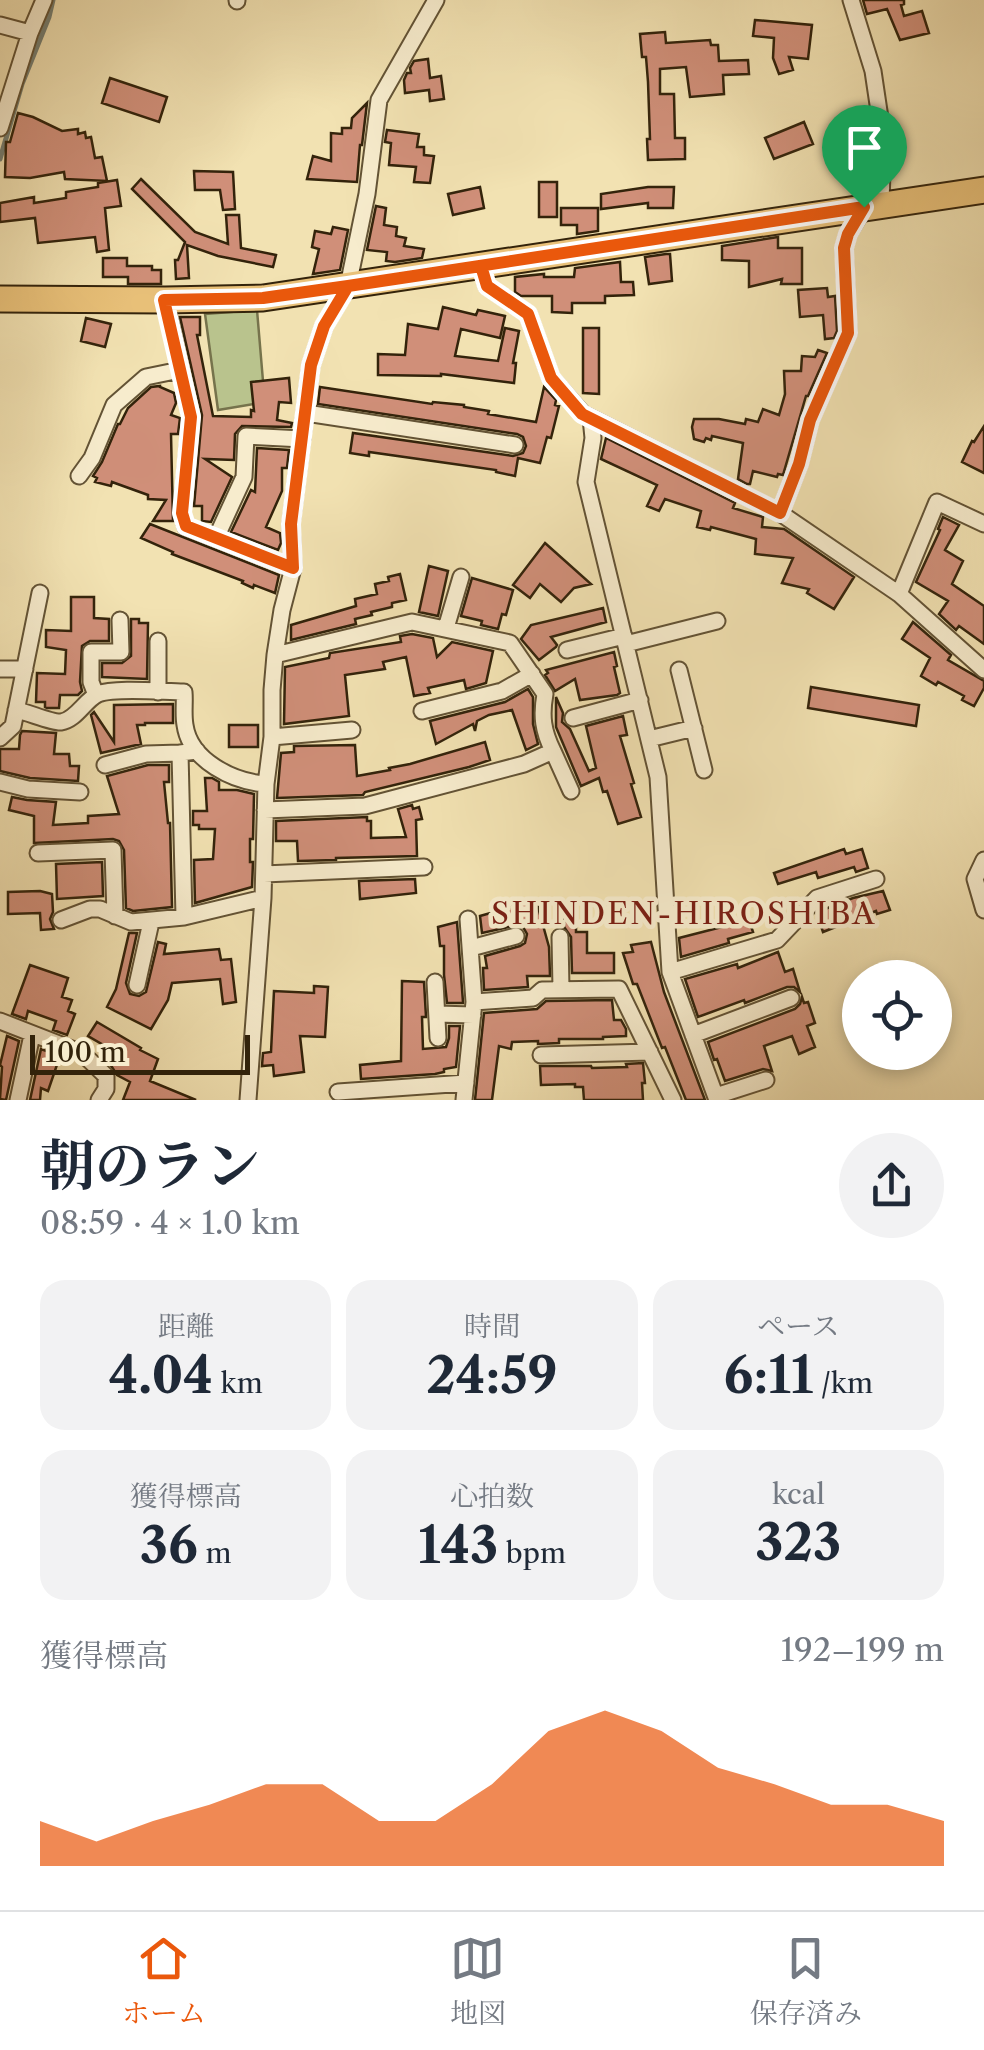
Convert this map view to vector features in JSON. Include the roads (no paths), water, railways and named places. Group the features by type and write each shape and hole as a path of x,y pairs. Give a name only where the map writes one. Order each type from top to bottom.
{"main road":[{"path":"0,299 263,298 984,190"}],"street":[{"path":"0,128 44,0"},
{"path":"248,1100 275,655 293,568 291,524 311,365 324,326 348,286 367,194 379,100 436,0"},
{"path":"780,513 799,464 810,420 848,333 844,248 848,234 873,206 882,138 876,88 852,0"},
{"path":"0,26 30,33"},
{"path":"481,266 487,286 528,314 551,378 582,414 780,513 899,594 984,670"},
{"path":"164,300 191,417 182,513 186,526 293,568"},
{"path":"79,476 92,458 114,405 146,377 180,370"},
{"path":"306,413 515,445"},
{"path":"591,418 593,438 586,482 658,777 670,972 716,1098 766,1080"},
{"path":"216,538 244,477 246,436 302,439"},
{"path":"899,594 937,502 984,524"},
{"path":"446,628 461,577"},
{"path":"0,738 13,726 40,593"},
{"path":"96,694 91,682 92,652 121,652 120,620"},
{"path":"566,650 716,621"},
{"path":"275,655 412,622 510,644 546,694 542,713 544,733 571,791"},
{"path":"158,641 158,692"},
{"path":"0,669 25,670"},
{"path":"678,670 704,770"},
{"path":"422,711 502,691 532,674"},
{"path":"16,710 58,722 68,719 96,694 184,692 185,726 190,740 184,917"},
{"path":"573,718 640,700"},
{"path":"649,739 694,728"},
{"path":"272,736 352,730"},
{"path":"265,810 365,806 524,764 553,751"},
{"path":"105,765 146,754 188,752 234,778 266,784"},
{"path":"0,782 28,789 80,792"},
{"path":"38,853 113,850 115,916"},
{"path":"984,860 975,879 984,910"},
{"path":"264,874 424,867"},
{"path":"670,972 777,940 817,898 876,879"},
{"path":"61,920 90,909 131,922 151,922 263,898"},
{"path":"338,1092 465,1092 474,1008 468,919"},
{"path":"137,985 151,922"},
{"path":"471,948 516,936"},
{"path":"560,937 561,990"},
{"path":"436,982 438,1038"},
{"path":"437,1014 533,998 542,990 619,988 672,1100"},
{"path":"693,1036 791,998"},
{"path":"0,1021 82,1053 106,1076 106,1089 99,1100"},
{"path":"18,1100 32,1035"},
{"path":"541,1056 650,1052"}],"waterway":[{"path":"0,159 53,0"}],"district":[{"name":"SHINDEN-HIROSHIBA","path":"684,914"}]}
